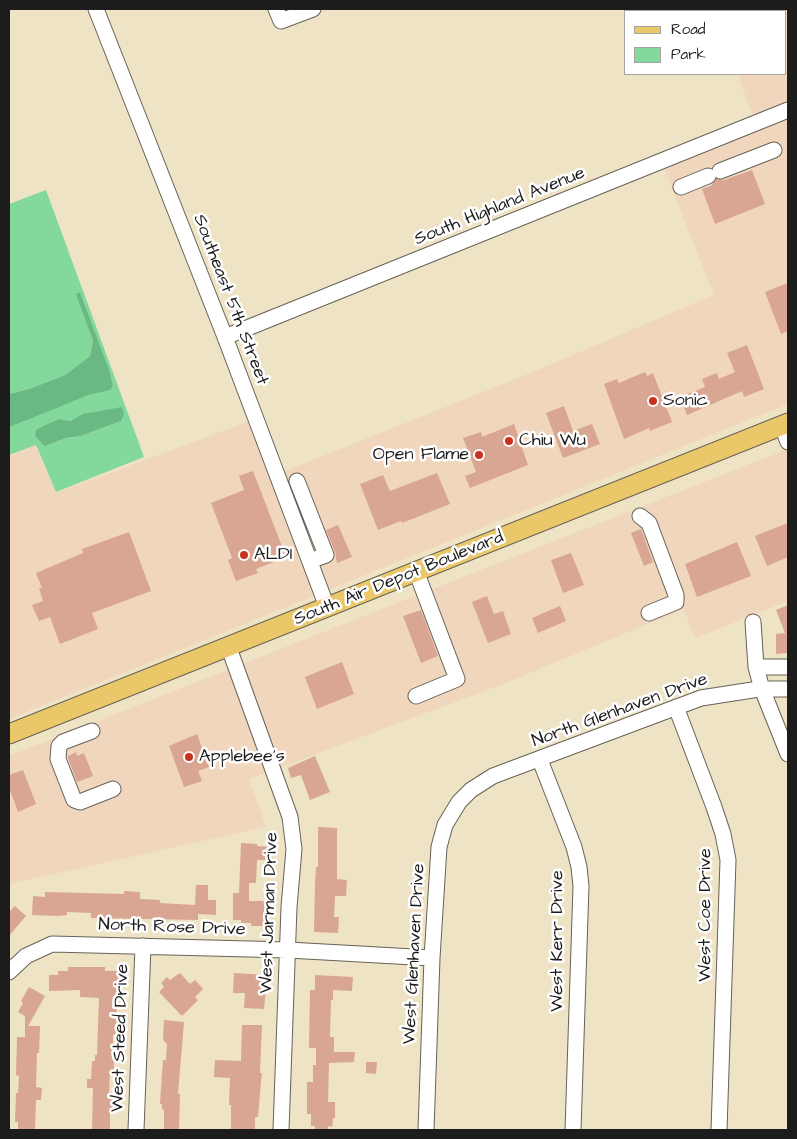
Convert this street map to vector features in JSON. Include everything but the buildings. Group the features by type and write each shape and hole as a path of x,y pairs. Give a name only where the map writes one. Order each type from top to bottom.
{"main road":[{"name":"South Air Depot Boulevard","path":"9,734 229,648 416,571 786,430"}],"street":[{"name":"Southeast 5th Street","path":"96,9 225,337 327,607"},
{"path":"279,15 313,9"},
{"name":"South Highland Avenue","path":"225,337 788,110"},
{"path":"681,187 774,150"},
{"path":"297,481 326,554 310,561"},
{"path":"640,516 649,524 676,595 676,602 649,612"},
{"path":"416,571 457,679 416,696"},
{"path":"753,622 756,667 762,689 788,754"},
{"name":"West Jarman Drive","path":"229,648 290,817 294,849 289,907 281,1130"},
{"path":"756,667 788,667"},
{"name":"North Glenhaven Drive","path":"471,790 493,776 540,760 701,698 762,689 788,689"},
{"name":"West Coe Drive","path":"676,708 723,834 728,860 719,1130"},
{"path":"92,731 62,742 59,746 58,759 74,800 80,802 113,789"},
{"name":"West Kerr Drive","path":"540,760 574,847 580,876 581,912 572,1130"},
{"name":"West Glenhaven Drive","path":"426,1130 432,958 439,848 445,825 459,802 471,790"},
{"name":"North Rose Drive","path":"9,971 26,956 52,944 288,950 432,958"},
{"name":"West Steed Drive","path":"136,1130 143,946"}],"shaded area":[{"path":"788,9 788,404 9,719 9,456 35,445 56,493 250,421 272,476 521,377 714,295 663,165 757,128 738,75 787,75 787,10 714,10"},
{"path":"788,449 788,601 695,638 684,609 498,686 249,779 266,827 9,884 9,756"}],"green space":[{"path":"46,190 144,457 56,492 36,445 9,455 9,427 88,394 111,390 113,385 109,369 80,292 77,294 93,341 90,356 65,375 29,389 9,394 9,204","holes":["60,419 71,421 121,421 81,436 66,438 45,446"]},
{"path":"80,292 109,369 113,385 111,390 88,395 9,427 9,394 29,389 65,375 90,356 93,341 76,294"},
{"path":"122,407 124,414 121,421 81,436 66,438 45,446 35,436 36,430 60,419 71,421 83,414"}],"place":[{"name":"Sonic","path":"653,401"},
{"name":"Chiu Wu","path":"509,441"},
{"name":"Open Flame","path":"479,455"},
{"name":"ALDI","path":"244,555"},
{"name":"Applebee's","path":"189,757"}]}
